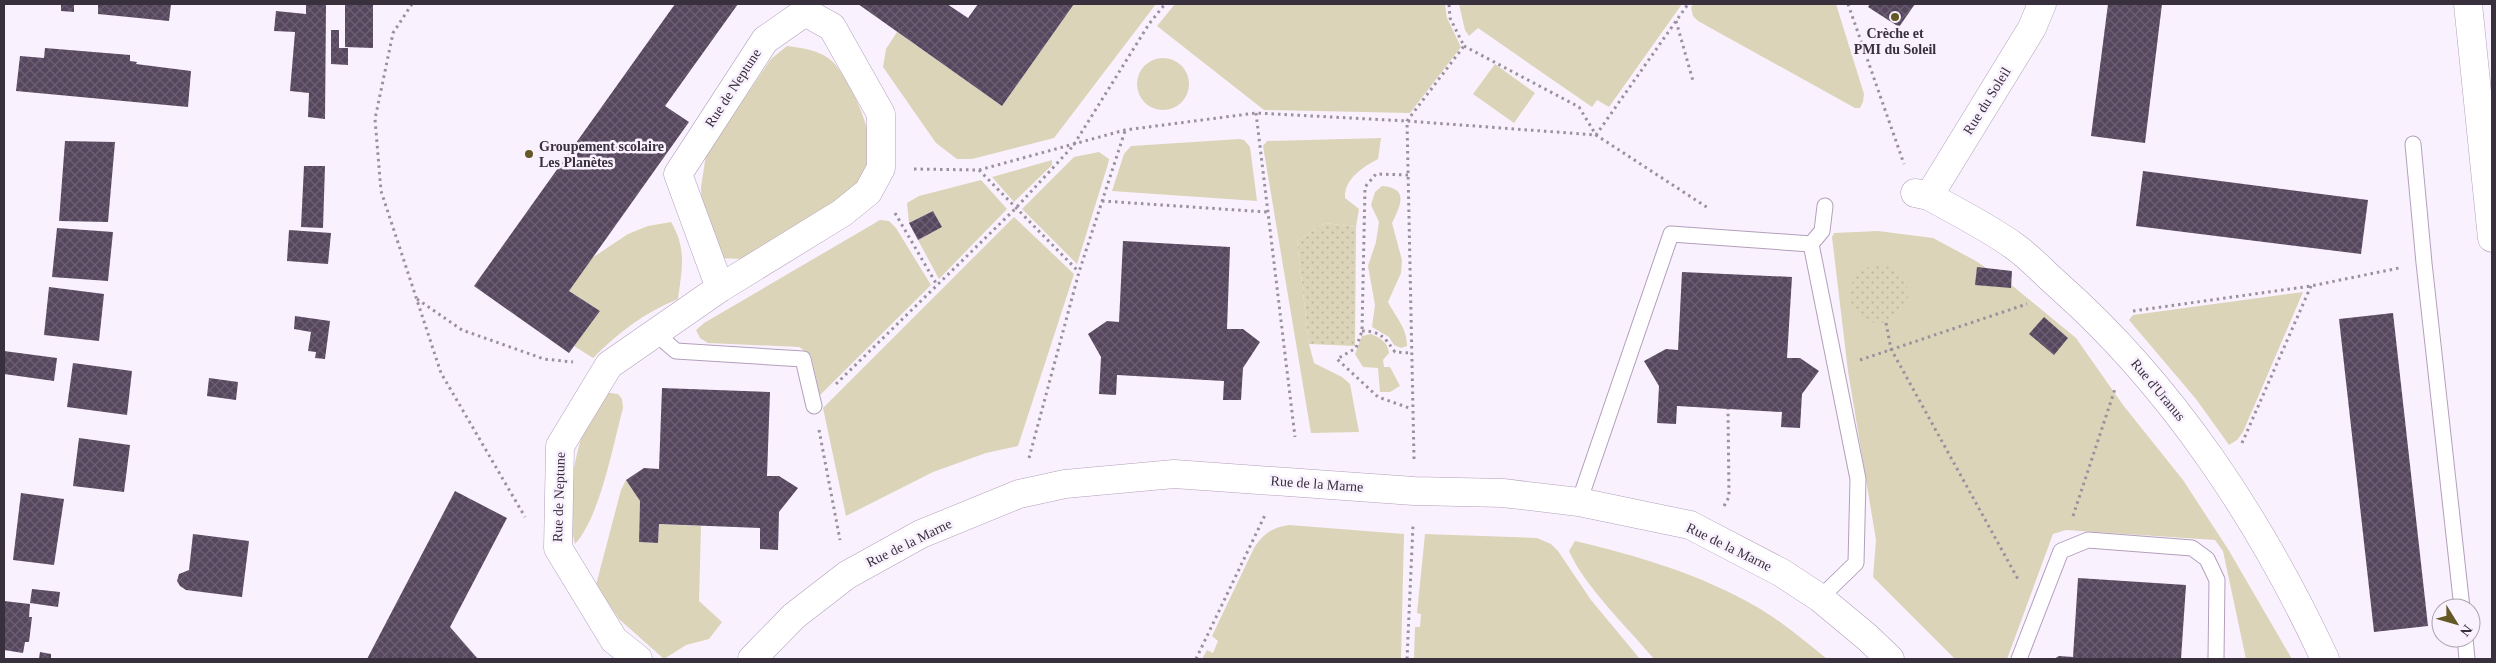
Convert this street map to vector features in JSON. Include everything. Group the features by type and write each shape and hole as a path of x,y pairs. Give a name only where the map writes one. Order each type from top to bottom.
{"street":[{"name":"Rue du Soleil","path":"1922,195 2032,28 2042,4"},
{"path":"2468,4 2492,238"},
{"name":"Rue de Neptune","path":"638,659 614,640 558,548 560,446 608,365 720,288 842,213 868,192 880,168 881,114 832,27 805,12 765,40 678,174 720,288"},
{"name":"Rue d'Uranus","path":"1922,195 2014,246 2088,311 2181,415 2251,520 2325,659"},
{"name":"Rue de la Marne","path":"752,659 794,616 847,575 921,534 1019,494 1065,484 1174,474 1414,491 1503,493 1579,502 1690,526 1782,573 1820,598 1890,659"}],"lane":[{"path":"2413,144 2424,263 2461,598"},
{"path":"1811,244 1822,231 1825,206"},
{"path":"1579,502 1672,234 1811,244"},
{"path":"1811,244 1858,479 1856,563 1820,598"},
{"path":"655,333 676,352 803,359 814,406"},
{"path":"2019,659 2061,551 2088,540 2192,548 2207,559 2217,580 2216,659"}],"path":[{"path":"412,4 393,34 375,119 381,191 441,373 522,514 558,548"},
{"path":"847,575 814,406 1016,209 1072,146 1149,24 1164,4"},
{"path":"1449,4 1450,18 1464,46 1579,107 1596,135 1757,240"},
{"path":"1596,135 1688,4"},
{"path":"1848,4 1922,195"},
{"path":"1676,20 1693,82"},
{"path":"1408,659 1414,491 1407,121 1464,46"},
{"path":"880,168 979,170 1125,130 1256,113 1407,121 1596,135"},
{"path":"1256,113 1295,437"},
{"path":"1019,494 1079,272 1125,130"},
{"path":"979,170 1079,272"},
{"path":"1408,175 1376,174 1365,186 1362,331 1356,348 1337,359 1378,397 1412,409"},
{"path":"1102,201 1268,212"},
{"path":"897,206 894,215 938,285"},
{"path":"2088,311 2105,300 2118,313 2311,286 2424,263"},
{"path":"2224,481 2311,286"},
{"path":"416,298 462,330 544,360 608,365"},
{"path":"1836,368 2034,302"},
{"path":"1886,323 1891,349 2036,614"},
{"path":"1362,331 1375,331 1385,338 1395,352 1411,353"},
{"path":"2061,551 2127,353"},
{"path":"1710,536 1728,497 1728,409"},
{"path":"1196,659 1282,481"}],"shaded area":[{"path":"1074,4 1156,4 1054,138 972,159 957,159 936,143 883,67 886,49 897,32 1002,106"},
{"path":"1175,4 1445,4 1447,18 1461,47 1410,113 1264,110 1157,26"},
{"path":"1459,4 1682,4 1609,107 1597,100 1592,107 1478,28 1469,36 1465,30"},
{"path":"1694,4 1836,4 1864,94 1860,108 1855,108 1698,21 1693,16 1691,7"},
{"path":"787,46 811,50 823,55 840,70 865,121 870,146 869,163 860,179 844,198 743,259 715,258 702,216 701,187 706,155 771,59"},
{"path":"1163,58 1177,62 1185,70 1189,84 1185,98 1177,106 1163,110 1149,106 1141,98 1137,84 1141,70 1149,62"},
{"path":"1495,64 1535,93 1514,123 1473,94"},
{"path":"1381,138 1378,159 1366,166 1351,179 1346,191 1345,198 1359,209 1356,227 1325,223 1297,241 1309,344 1314,363 1342,377 1350,384 1359,432 1311,433 1263,146 1267,141"},
{"path":"1244,140 1250,147 1257,201 1112,191 1124,154 1131,146"},
{"path":"1099,152 1109,159 1077,264 1022,209 1074,157"},
{"path":"1052,160 1052,165 1014,202 992,177"},
{"path":"981,180 1007,209 939,279 918,240 942,227 933,211 909,223 907,203 919,196"},
{"path":"1382,186 1391,187 1400,194 1400,204 1392,223 1402,260 1401,273 1388,302 1407,339 1407,346 1401,348 1394,345 1389,337 1372,327 1375,305 1368,266 1376,242 1379,222 1371,205 1375,192"},
{"path":"1014,217 1074,274 1018,446 986,453 933,472 846,516 823,408"},
{"path":"880,220 889,221 896,228 931,285 820,395 811,355 799,347 708,343 700,338 696,330 704,323"},
{"path":"671,222 679,241 682,259 678,299 654,310 632,324 593,358 574,346 600,311 569,291 592,258 628,234 648,226"},
{"path":"1325,223 1356,227 1355,346 1309,344 1297,241"},
{"path":"1878,231 1933,238 1976,261 2014,287 2076,338 2123,405 2183,480 2228,549 2292,659 2246,659 2223,551 2215,540 2066,530 2053,534 2007,659 1955,659 1873,577 1876,540 1848,371 1832,237 1834,233"},
{"path":"1873,265 1885,265 1900,273 1908,288 1908,300 1900,315 1885,323 1873,323 1858,315 1850,300 1850,288 1858,273"},
{"path":"2303,292 2243,432 2237,440 2229,445 2196,399 2129,320 2133,315"},
{"path":"1371,334 1383,341 1388,349 1389,353 1383,360 1384,367 1390,367 1400,386 1390,392 1380,392 1378,368 1363,367 1355,354 1362,336"},
{"path":"604,392 618,394 622,399 623,408 599,499 584,532 575,544 571,515 574,466 587,422"},
{"path":"626,480 640,501 639,542 658,543 659,524 701,526 699,601 722,622 709,639 686,645 664,659 619,619 596,585 621,490"},
{"path":"1289,525 1404,534 1401,659 1202,659 1207,650 1213,653 1218,641 1212,636 1254,548 1269,532 1278,527"},
{"path":"1425,534 1537,538 1551,544 1558,551 1591,600 1640,659 1414,659 1415,627 1420,627 1421,614 1417,613"},
{"path":"1575,541 1668,567 1735,595 1793,631 1827,659 1654,659 1585,579 1569,551"}],"building":[{"path":"61,4 74,5 74,12 61,11"},
{"path":"98,4 171,4 169,21 98,14"},
{"path":"306,4 326,4 325,119 308,117 309,93 290,91 295,32 274,31 276,11 306,14"},
{"path":"345,4 373,4 373,48 345,47"},
{"path":"675,4 738,4 665,106 689,122 569,291 600,311 569,353 474,286"},
{"path":"858,4 947,4 968,18 978,4 1074,4 1002,106"},
{"name":"Crèche et PMI du Soleil","path":"1870,4 1915,4 1899,27 1868,7"},
{"path":"2108,4 2162,4 2145,143 2091,136"},
{"path":"331,30 339,30 339,48 348,48 348,65 331,64"},
{"path":"45,48 130,55 130,61 137,62 136,64 191,71 188,107 16,91 20,56 44,58"},
{"path":"65,141 115,142 108,222 59,221"},
{"path":"304,166 325,166 323,228 301,227"},
{"path":"2143,171 2368,200 2361,254 2136,226"},
{"path":"933,211 942,227 918,240 909,223"},
{"path":"57,228 113,232 108,281 52,277"},
{"path":"289,230 331,233 328,264 287,261"},
{"path":"1123,241 1230,247 1227,329 1243,329 1260,342 1243,368 1241,400 1223,400 1224,381 1117,375 1116,395 1099,394 1101,357 1088,334 1107,321 1119,322"},
{"path":"1977,267 2012,271 2011,288 1975,285"},
{"path":"1682,272 1792,277 1787,358 1800,358 1819,371 1802,394 1800,428 1781,427 1782,412 1677,406 1676,424 1657,423 1659,386 1644,361 1666,349 1678,350"},
{"path":"49,287 104,294 99,341 44,335"},
{"path":"2393,313 2428,626 2374,632 2339,319"},
{"path":"295,316 330,321 325,359 315,358 316,352 308,351 311,332 294,329"},
{"path":"2044,317 2068,338 2054,355 2029,334"},
{"path":"4,351 57,358 54,381 4,374"},
{"path":"73,363 132,371 127,415 67,407"},
{"path":"209,378 238,382 236,400 207,396"},
{"path":"662,388 770,392 767,476 779,476 798,488 779,512 778,550 760,549 760,528 659,524 658,543 639,542 640,501 626,480 644,468 659,469"},
{"path":"79,438 130,445 124,492 73,486"},
{"path":"455,491 507,518 450,627 478,659 367,659"},
{"path":"21,493 64,499 54,565 13,560"},
{"path":"193,534 249,541 242,597 186,590 180,586 177,581 179,574 189,570"},
{"path":"2078,578 2186,585 2181,659 2054,659 2059,656 2073,657"},
{"path":"32,589 60,592 58,607 30,603"},
{"path":"4,601 30,604 29,617 32,617 29,642 25,642 23,653 4,650"},
{"path":"40,652 51,654 51,659 39,659"}],"place":[{"name":"Crèche et PMI du Soleil","path":"1895,17"},
{"name":"Groupement scolaire Les Planètes","path":"529,154"}]}
